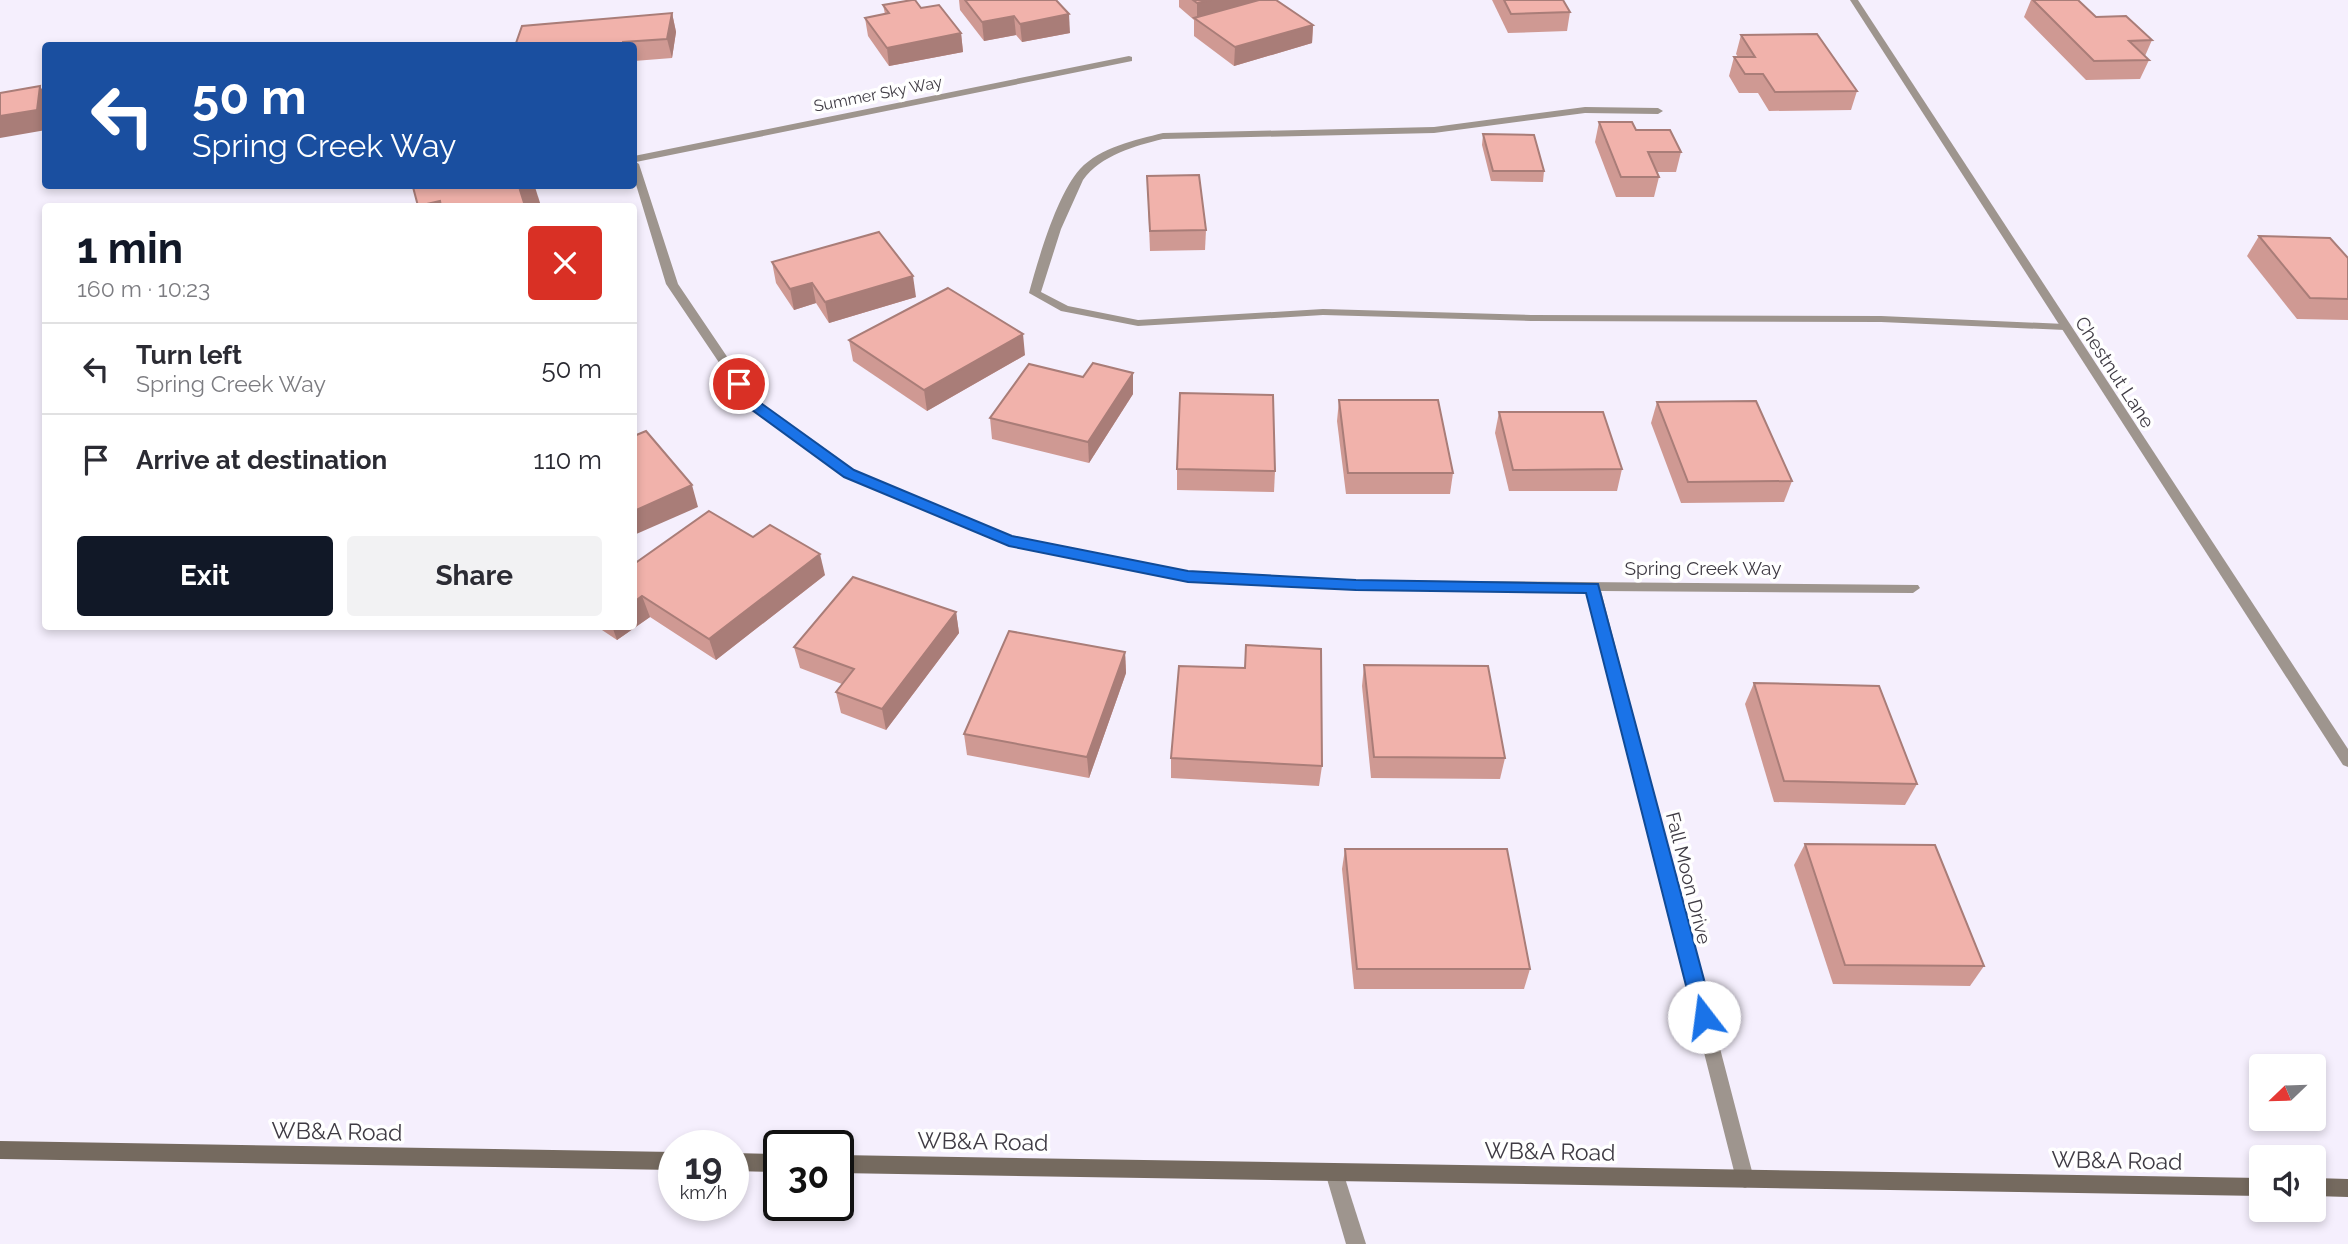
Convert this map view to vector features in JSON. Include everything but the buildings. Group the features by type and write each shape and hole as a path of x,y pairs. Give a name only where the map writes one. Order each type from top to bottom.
{"street":[{"name":"Chestnut Lane","path":"1854,0 2348,761"},
{"name":"Summer Sky Way","path":"637,161 1129,59"},
{"path":"1658,111 1585,110 1434,130 1163,136 1132,144 1107,155 1082,173 1043,260 1035,293 1065,309 1138,323 1322,312 1531,318 1881,319 2065,327"},
{"name":"Spring Creek Way","path":"637,172 672,284 753,404 849,473 1009,541 1188,576 1356,585 1913,588"},
{"name":"Fall Moon Drive","path":"1593,587 1745,1179"},
{"name":"WB&A Road","path":"0,1150 658,1161"},
{"name":"WB&A Road","path":"854,1164 2249,1187"},
{"path":"1334,1172 1356,1244"},
{"path":"2326,1188 2348,1188"}],"route":[{"path":"739,384 753,404 849,473 1009,541 1188,576 1356,585 1593,587 1704,1017"}]}
